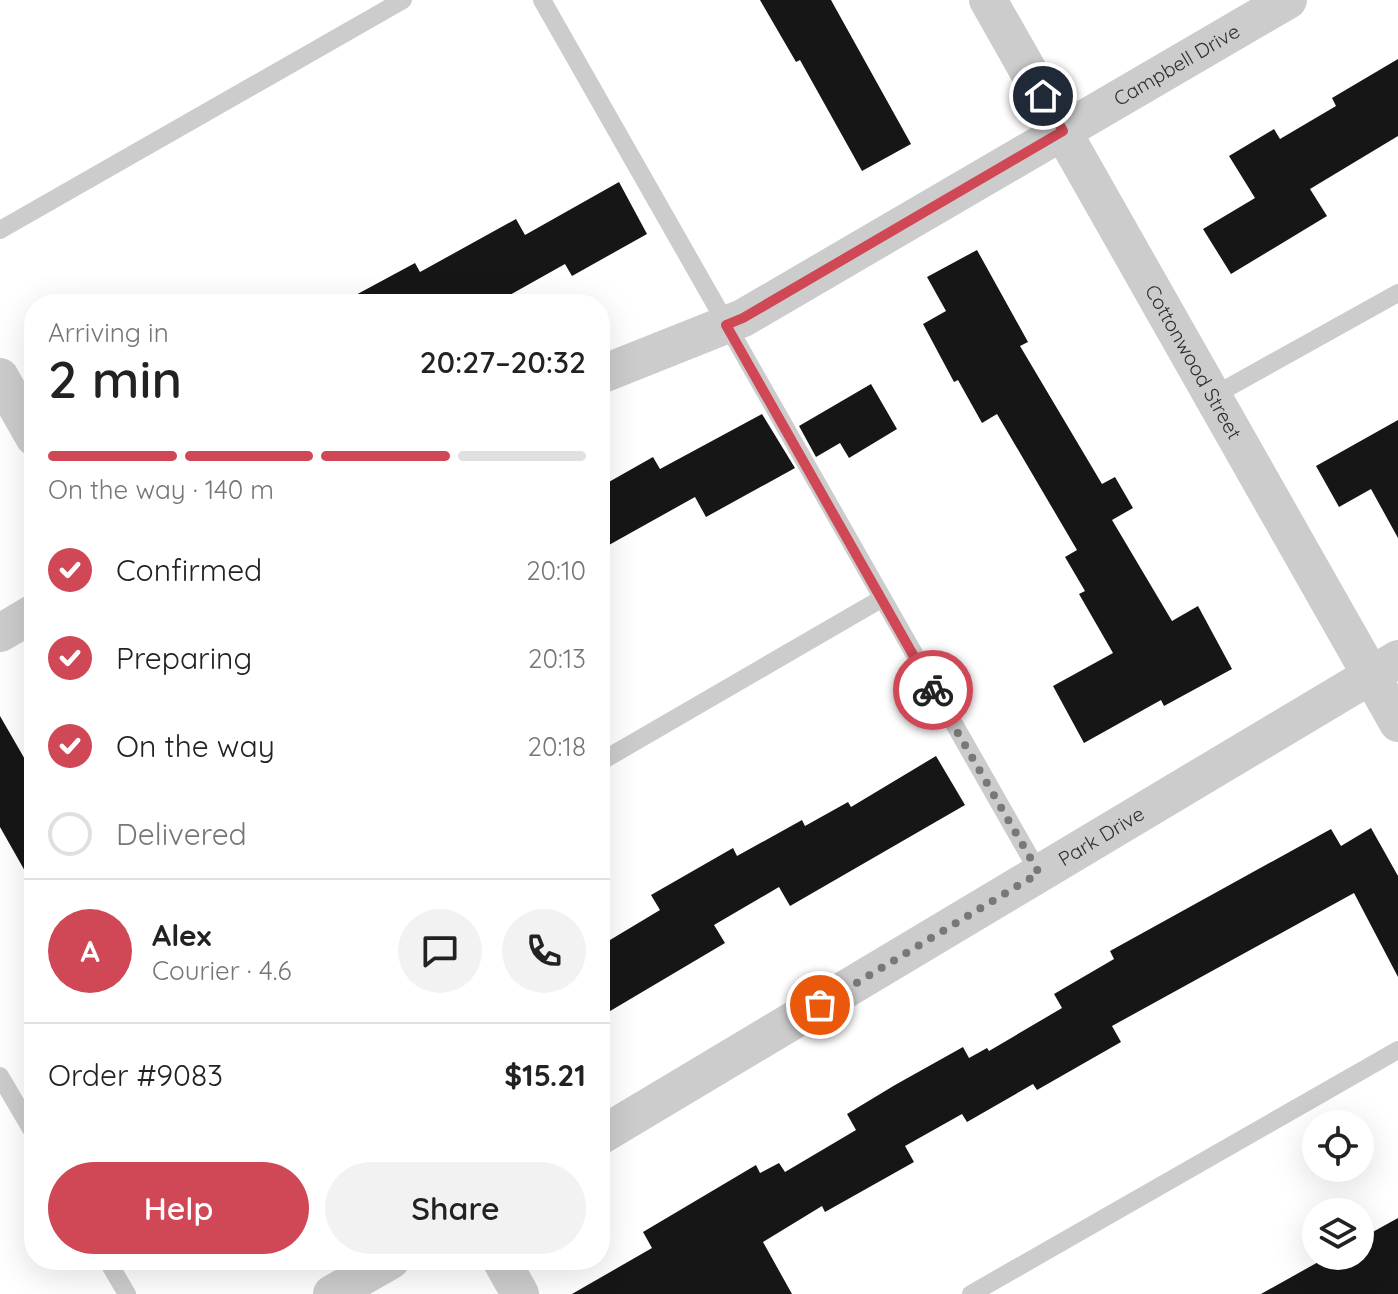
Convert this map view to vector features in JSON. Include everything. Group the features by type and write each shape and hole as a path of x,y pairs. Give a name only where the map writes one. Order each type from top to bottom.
{"street":[{"name":"Cottonwood Street","path":"988,0 1213,396 1384,667 1398,723"},
{"name":"Campbell Drive","path":"610,371 743,318 1288,0"},
{"path":"0,377 24,419"},
{"path":"0,633 24,619"},
{"name":"Park Drive","path":"610,1130 1384,667"},
{"path":"332,1294 374,1270"},
{"path":"507,1270 520,1294"}],"lane":[{"path":"0,230 403,0"},
{"path":"542,0 1039,873"},
{"path":"1213,396 1398,293"},
{"path":"610,756 881,599"},
{"path":"971,1294 1398,1050"},
{"path":"0,1076 24,1117"},
{"path":"113,1270 127,1294"}],"building":[{"path":"760,0 831,0 911,144 862,171 800,60 796,62"},
{"path":"1398,59 1398,136 1310,189 1327,216 1231,274 1203,229 1255,198 1229,156 1274,129 1280,139 1336,106 1332,98"},
{"path":"619,182 647,234 572,276 565,264 512,294 358,294 415,263 420,272 516,219 525,235"},
{"path":"977,250 1028,342 1020,346 1102,484 1115,477 1133,508 1112,520 1172,621 1198,606 1232,669 1164,706 1161,700 1084,743 1053,686 1113,653 1079,594 1085,591 1065,557 1077,550 997,414 982,423 958,380 954,382 923,324 946,311 927,277"},
{"path":"871,384 897,429 849,458 840,443 816,457 799,426"},
{"path":"762,414 795,468 706,517 695,497 610,544 610,481 653,457 660,469"},
{"path":"1398,420 1398,538 1371,489 1339,507 1316,466"},
{"path":"0,716 24,758 24,869 0,827"},
{"path":"936,756 965,805 790,906 779,887 714,925 725,943 610,1011 610,940 660,910 651,895 733,848 737,856 802,820 805,826 848,802 851,807"},
{"path":"1371,828 1398,876 1398,977 1354,893 1112,1026 1121,1042 1037,1090 1033,1084 967,1122 962,1114 905,1146 914,1162 825,1212 822,1206 763,1242 792,1294 572,1294 652,1248 643,1232 756,1165 760,1173 779,1163 785,1172 856,1130 847,1114 895,1085 963,1047 969,1058 987,1048 989,1051 1062,1008 1054,994 1114,959 1110,951 1331,829 1341,846"},
{"path":"1398,1218 1398,1294 1261,1294 1304,1270 1374,1270 1374,1231"}],"way so far":[{"path":"820,1005 1039,873 933,690"}],"route":[{"path":"933,690 726,325 743,318 1063,131 1043,96"}]}
